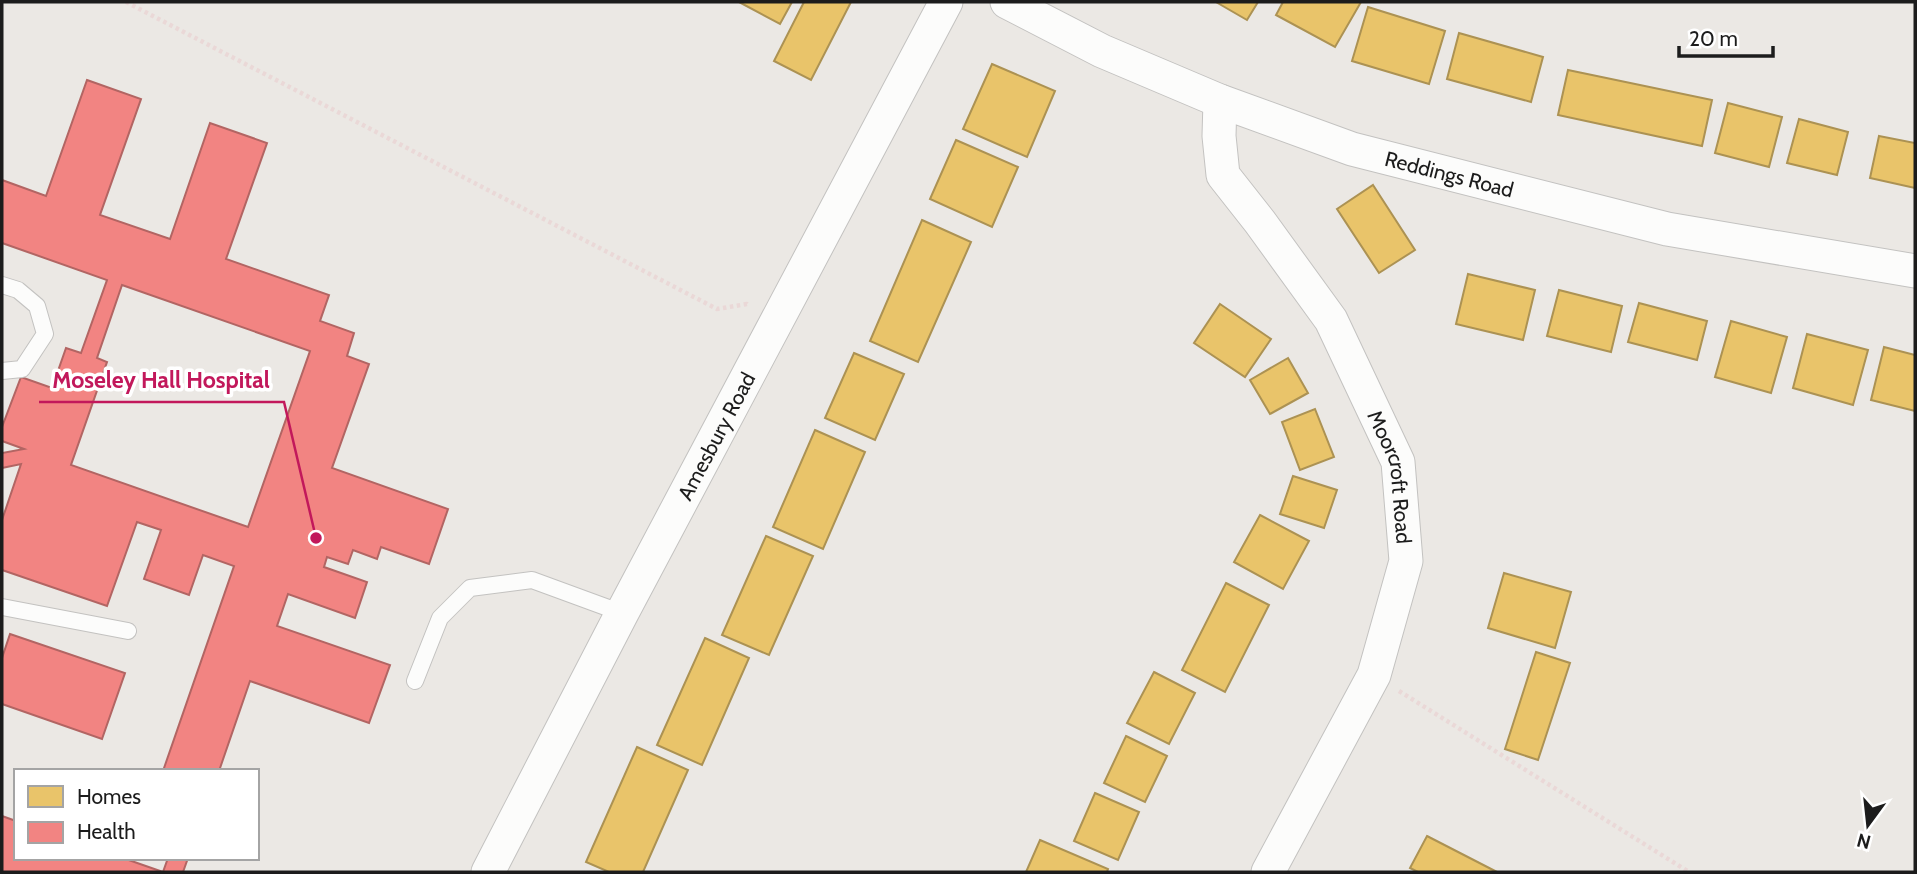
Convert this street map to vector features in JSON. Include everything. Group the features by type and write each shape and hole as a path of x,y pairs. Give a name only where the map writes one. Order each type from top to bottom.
{"street":[{"name":"Amesbury Road","path":"488,872 946,2"},
{"name":"Reddings Road","path":"1007,2 1102,51 1220,102 1352,149 1667,229 1915,271"},
{"name":"Moorcroft Road","path":"1220,102 1219,136 1223,175 1331,320 1398,462 1406,561 1374,674 1272,871"}],"lane":[{"path":"2,285 18,290 37,306 45,334 22,369 2,371"},
{"path":"415,681 440,618 470,588 532,580 622,613"},
{"path":"2,607 128,631"}],"path":[{"path":"126,2 717,309 747,304 777,320"},
{"path":"1374,674 1689,872"}],"building: Homes":[{"path":"739,2 792,2 780,24"},
{"path":"804,2 851,2 811,80 774,61"},
{"path":"1216,2 1258,2 1247,20"},
{"path":"1283,2 1361,2 1335,47 1276,15"},
{"path":"1368,7 1445,31 1429,84 1352,61"},
{"path":"1459,33 1543,57 1531,102 1447,79"},
{"path":"992,64 1055,91 1027,157 963,129"},
{"path":"1568,70 1712,100 1702,146 1558,115"},
{"path":"1728,103 1782,117 1769,167 1715,153"},
{"path":"1799,119 1848,132 1837,175 1787,163"},
{"path":"1879,136 1915,143 1915,188 1870,178"},
{"path":"956,140 1018,167 992,227 930,199"},
{"path":"1373,185 1415,250 1379,273 1337,209"},
{"path":"922,220 971,242 918,362 870,341"},
{"path":"1468,274 1535,290 1523,340 1456,324"},
{"path":"1559,290 1622,306 1611,352 1547,336"},
{"path":"1639,303 1707,321 1697,360 1628,342"},
{"path":"1220,304 1271,339 1245,377 1194,343"},
{"path":"1731,321 1787,337 1771,393 1715,377"},
{"path":"1807,334 1868,350 1853,405 1793,388"},
{"path":"1884,347 1915,355 1915,411 1871,400"},
{"path":"854,353 904,374 875,440 825,418"},
{"path":"1288,358 1308,393 1270,414 1250,380"},
{"path":"1315,409 1334,457 1300,470 1282,422"},
{"path":"815,430 865,452 823,549 773,527"},
{"path":"1293,476 1337,490 1324,528 1280,514"},
{"path":"1260,515 1309,541 1283,589 1234,562"},
{"path":"766,536 813,556 769,655 722,635"},
{"path":"1504,573 1571,592 1555,648 1488,628"},
{"path":"1226,583 1269,605 1225,692 1182,670"},
{"path":"705,638 749,658 702,765 657,745"},
{"path":"1536,652 1570,663 1538,760 1505,749"},
{"path":"1154,672 1195,693 1169,744 1127,723"},
{"path":"1126,736 1167,756 1145,802 1104,783"},
{"path":"637,747 688,770 643,872 609,872 586,862"},
{"path":"1095,793 1139,812 1118,860 1074,841"},
{"path":"1427,836 1497,872 1418,872 1410,868"},
{"path":"1040,840 1108,869 1107,872 1026,872"}],"building: Health":[{"path":"87,80 141,99 100,215 170,239 210,123 267,143 226,259 329,295 320,321 354,333 347,356 369,364 332,468 448,509 429,564 381,547 377,559 353,550 348,564 327,557 324,567 367,582 355,618 288,594 277,626 390,665 369,723 250,681 220,769 164,769 234,566 203,555 189,595 144,579 161,530 137,522 107,606 2,570 2,520 21,464 2,468 2,453 24,449 2,441 2,427 21,377 52,388 66,348 81,353 107,280 2,243 2,180 46,196","holes":["122,285 310,351 248,527 71,465 107,362 97,358"]},
{"path":"10,634 125,673 102,739 2,704 2,658"},
{"path":"2,816 14,820 14,860 129,860 163,872 2,872"},
{"path":"167,860 187,860 183,872 163,872"}],"place":[{"name":"Moseley Hall Hospital","path":"316,538"}]}
